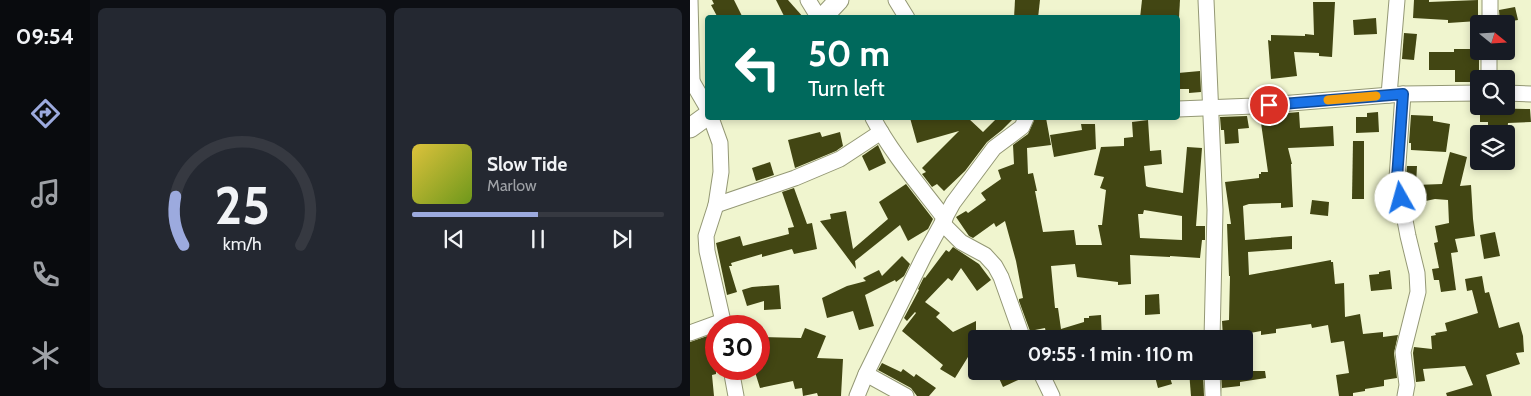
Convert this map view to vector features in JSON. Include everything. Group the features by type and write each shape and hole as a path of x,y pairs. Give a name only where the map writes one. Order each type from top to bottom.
{"street":[{"path":"690,0 691,80 705,104"},
{"path":"808,0 819,15"},
{"path":"824,15 839,0"},
{"path":"896,0 905,15"},
{"path":"1206,0 1215,210 1212,330"},
{"path":"1397,0 1397,178 1417,273 1418,292 1403,352 1407,385 1405,396"},
{"path":"1490,0 1490,15"},
{"path":"1180,110 1396,94 1470,93"},
{"path":"1515,93 1531,94"},
{"path":"690,128 705,117"},
{"path":"712,120 720,143 721,172 716,205 706,236 707,251 721,315"},
{"path":"874,120 943,221 961,242 985,255 995,266 1001,277 1020,330"},
{"path":"857,396 924,256 953,203 994,148 1022,127 1025,120"},
{"path":"716,205 795,178 840,159 881,132"},
{"path":"690,333 705,329"},
{"path":"866,374 906,396"},
{"path":"733,380 736,396"},
{"path":"1044,380 1052,396"},
{"path":"1212,380 1212,396"}],"building":[{"path":"712,0 734,0 742,15 716,15 711,5 714,4"},
{"path":"776,0 788,0 801,15 784,15"},
{"path":"1015,0 1040,0 1038,15 1014,15"},
{"path":"1142,0 1180,0 1179,15 1140,15"},
{"path":"1414,0 1429,0 1429,2 1478,0 1478,15 1470,15 1470,22 1448,23 1448,20 1413,18"},
{"path":"1313,2 1335,2 1332,57 1319,56 1319,53 1294,52 1297,76 1271,79 1268,40 1271,41 1271,35 1314,35"},
{"path":"1515,7 1518,20 1515,20 1515,15 1499,15 1499,10"},
{"path":"1376,18 1377,34 1354,35 1353,20"},
{"path":"1404,33 1417,34 1414,60 1402,59"},
{"path":"1454,49 1470,49 1470,60 1479,60 1479,70 1470,70 1470,82 1455,82 1455,70 1429,70 1429,52 1454,52"},
{"path":"1200,71 1201,92 1189,93 1189,89 1180,89 1180,73"},
{"path":"1515,109 1530,109 1531,122 1488,125 1488,122 1480,122 1480,115 1515,115"},
{"path":"1299,112 1300,128 1333,126 1334,146 1288,148 1292,164 1293,207 1281,208 1281,203 1249,204 1243,206 1245,240 1292,236 1292,249 1248,252 1249,275 1331,260 1333,262 1335,284 1344,283 1345,317 1360,314 1363,334 1383,332 1383,337 1398,335 1394,353 1397,378 1384,380 1384,386 1365,389 1365,391 1353,393 1353,396 1339,396 1336,375 1349,373 1344,341 1331,343 1328,325 1312,328 1311,324 1276,329 1276,333 1261,335 1261,331 1253,332 1253,330 1223,330 1222,321 1229,320 1230,276 1227,224 1231,224 1225,182 1259,178 1261,172 1268,172 1261,123 1277,121 1277,114"},
{"path":"1378,112 1379,132 1356,133 1356,117 1367,117 1367,113"},
{"path":"1411,115 1433,116 1433,121 1450,124 1446,152 1411,150 1411,143 1409,143"},
{"path":"1247,116 1249,128 1238,129 1239,143 1225,144 1224,130 1221,130 1220,117"},
{"path":"911,120 970,120 983,132 995,120 1012,120 987,142 965,171 944,191 937,184 932,187 922,174 926,172 922,168 959,131 917,143"},
{"path":"1034,120 1046,120 1051,145 1027,148 1028,174 1033,173 1043,232 1074,230 1076,245 1102,245 1098,225 1102,225 1106,190 1100,188 1104,177 1094,175 1101,147 1124,146 1124,138 1133,137 1132,122 1148,120 1150,151 1161,150 1162,164 1144,166 1146,186 1183,193 1187,147 1202,148 1196,226 1205,226 1205,240 1202,240 1200,258 1130,255 1131,284 1118,285 1118,282 1077,277 1075,264 1051,266 1055,308 1058,308 1061,329 1084,322 1084,318 1089,318 1089,316 1101,315 1102,330 1045,330 1045,328 1030,330 1019,301 1019,299 1023,298 1016,261 1005,221 996,227 994,223 973,238 969,236 956,217 966,211 968,213 986,200 981,193 1001,179 998,170 1014,164 1013,145 1028,134","holes":["1144,210 1182,216 1182,240 1140,238 1138,214 1143,214"]},
{"path":"1081,124 1095,124 1096,149 1054,157 1050,135 1082,130"},
{"path":"820,132 822,137 840,132 843,146 836,151 795,168 788,140"},
{"path":"1353,141 1364,141 1364,199 1352,199"},
{"path":"878,145 886,163 869,171 862,156"},
{"path":"1450,152 1467,157 1460,186 1471,185 1475,236 1455,239 1458,252 1451,253 1456,290 1441,292 1439,280 1434,280 1432,269 1439,268 1434,243 1438,242 1435,226 1449,223 1448,200 1435,199 1416,203 1414,216 1406,177 1407,166 1417,166 1416,185 1442,184"},
{"path":"770,162 774,175 756,181 752,168"},
{"path":"906,184 933,219 928,229 908,241 900,225 855,261 856,269 820,221 831,219 830,214 846,211 853,249 888,219 879,202"},
{"path":"794,188 807,224 812,223 817,249 794,254 792,249 762,257 762,254 731,263 732,266 729,266 737,292 727,295 716,243 740,236 743,246 789,234 788,228 794,227 782,192"},
{"path":"1312,200 1329,202 1328,216 1310,214"},
{"path":"1495,232 1500,256 1484,259 1480,235"},
{"path":"953,247 979,264 991,280 977,291 961,268 952,281 948,278 925,302 940,313 936,317 953,332 976,321 976,330 968,330 968,357 955,378 940,369 943,365 902,331 916,313 907,321 904,318 924,277 946,250 949,252"},
{"path":"902,256 910,264 904,276 896,282 895,280 865,295 874,326 859,330 853,311 827,318 822,298 847,286 866,281 863,278 879,270 882,276"},
{"path":"1390,270 1392,289 1371,291 1369,275"},
{"path":"1482,276 1485,293 1489,292 1499,328 1519,322 1523,336 1524,352 1516,353 1520,364 1486,375 1492,396 1447,396 1446,393 1473,385 1465,366 1423,369 1425,381 1416,382 1414,347 1432,349 1431,336 1436,335 1435,333 1447,331 1445,323 1478,313 1472,290 1467,291 1465,279"},
{"path":"779,285 781,309 764,310 764,301 747,306 742,290 752,287"},
{"path":"1159,294 1160,314 1145,315 1145,295"},
{"path":"805,328 826,336 817,358 843,359 841,396 818,396 817,393 803,396 802,388 795,389 793,381 760,388 757,380 770,380 770,337 801,338"},
{"path":"705,337 705,380 712,380 714,396 690,396 690,342"},
{"path":"882,363 901,372 903,369 914,377 916,374 936,388 929,396 917,396 911,388 878,370"},
{"path":"1253,371 1265,371 1266,378 1253,380"},
{"path":"1000,380 1018,380 1003,387"},
{"path":"1156,380 1171,380 1172,384 1158,388"},
{"path":"1190,380 1203,380 1204,396 1191,396"},
{"path":"1221,380 1253,380 1240,382 1240,386 1222,388 1222,394"}],"slow traffic":[{"path":"1328,100 1376,96"}],"route":[{"path":"1269,105 1403,94 1397,178 1401,198"}]}
